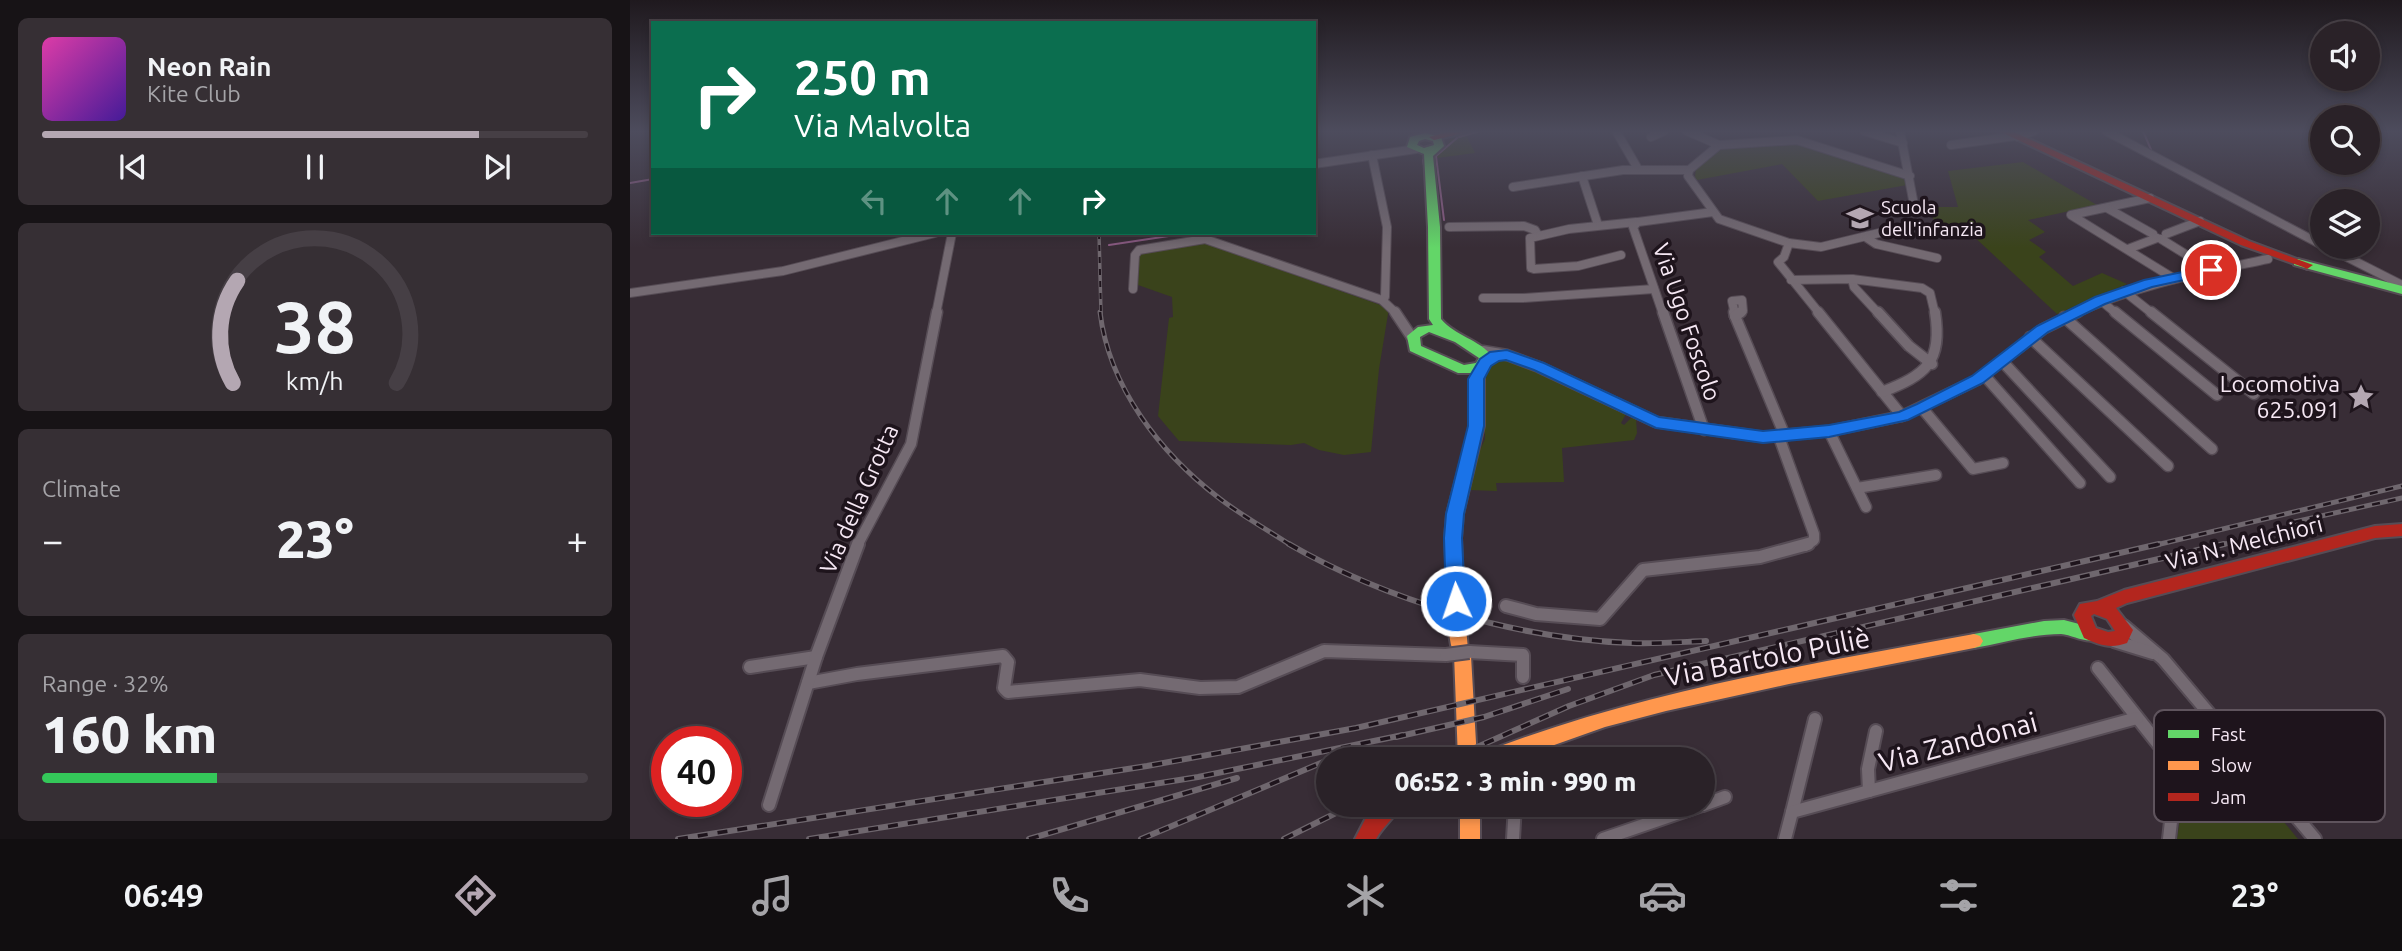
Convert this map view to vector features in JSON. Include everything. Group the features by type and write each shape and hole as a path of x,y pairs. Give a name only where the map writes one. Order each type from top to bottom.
{"street":[{"path":"1376,170 1387,227 1385,297 1382,300"},
{"path":"1427,170 1434,226 1432,327"},
{"path":"1513,187 1630,170"},
{"path":"1689,170 1690,177 1722,221 1789,243 1821,247 1883,232"},
{"path":"1891,170 1910,176"},
{"path":"1909,170 1914,205"},
{"path":"2089,170 2200,221 2264,255 2402,288"},
{"path":"2180,170 2310,239"},
{"path":"1583,177 1598,225"},
{"path":"2150,198 2071,215 2173,278"},
{"path":"2107,208 2159,236 2211,270"},
{"name":"Via Ugo Foscolo","path":"1704,430 1633,227 1636,222 1713,212"},
{"path":"2128,249 2200,221"},
{"path":"1621,255 1578,266 1534,269 1531,268 1530,238 1598,225 1636,222"},
{"path":"1449,227 1524,226 1535,230 1538,235"},
{"path":"630,293 783,271 927,235"},
{"name":"Via della Grotta","path":"769,805 856,547 911,444 952,235"},
{"path":"1867,238 1876,244 1937,258"},
{"path":"1133,289 1135,255 1139,250 1199,239 1382,300 1393,307 1399,321 1410,333 1413,346 1440,358 1454,369 1463,371 1475,386"},
{"path":"1789,243 1784,257 1778,262 1902,416"},
{"path":"1463,371 1483,360 1503,355 1539,367 1649,420 1704,430 1782,437 1829,431 1902,416 1922,408 1984,375 2030,337 2100,300 2124,291 2264,255"},
{"path":"2348,259 2402,288"},
{"path":"1791,280 1852,279 1928,289 1939,346 1932,364 1910,381 1882,392"},
{"path":"1852,279 1854,287 1909,346 1932,364"},
{"path":"1483,298 1654,289"},
{"path":"2124,291 2254,394"},
{"path":"2100,300 2217,396"},
{"path":"1506,606 1536,614 1600,619 1643,570 1783,554 1814,540 1782,437 1735,316"},
{"path":"2064,317 2212,449"},
{"path":"1410,333 1432,327 1459,341 1483,360"},
{"path":"2030,337 2168,466"},
{"path":"1468,747 1464,652 1456,608 1453,538 1455,514 1476,426 1475,386 1483,360"},
{"path":"2002,361 2110,477"},
{"path":"1984,375 2080,483"},
{"path":"1922,408 1973,469 2003,463"},
{"path":"1829,431 1866,506"},
{"path":"1857,488 1936,475"},
{"name":"Via N. Melchiori","path":"2099,608 2124,597 2375,532 2402,528"},
{"path":"2112,641 2124,634 2117,606 2124,597"},
{"name":"Via Bartolo Puliè","path":"2064,626 2089,608 2099,608"},
{"path":"2099,608 2120,621 2163,659 2207,710"},
{"path":"2082,615 2084,627 2092,634"},
{"name":"Via Bartolo Puliè","path":"1519,747 1553,733 1668,701 2043,628 2064,626 2112,641"},
{"path":"2112,641 2147,650 2163,659"},
{"path":"808,683 857,674 1003,656 1008,662 1004,681 1004,688 1008,692 1140,680 1225,688 1247,685 1324,651 1523,655 1523,677"},
{"path":"750,667 817,657"},
{"path":"2098,668 2154,742"},
{"name":"Via Zandonai","path":"1792,812 2137,718"},
{"path":"1785,839 1815,719"},
{"path":"1869,791 1868,769 1877,731"},
{"path":"1715,800 1725,797"},
{"path":"1364,839 1378,817"},
{"path":"1469,817 1470,839"},
{"path":"1513,839 1514,817"},
{"path":"1603,839 1667,817"},
{"path":"2301,822 2315,839"}],"green space":[{"path":"1696,170 1749,170 1697,180"},
{"path":"1788,170 1880,170 1904,178 1907,185 1818,201"},
{"path":"2037,170 2097,205 2028,220 2045,232 2029,240 2046,252 2039,257 2073,286 2102,273 2127,284 2057,314 1969,232 1964,233 1959,228 1939,232 1928,207 1958,207 1948,171"},
{"path":"1201,242 1389,308 1379,369 1371,452 1344,455 1319,450 1304,443 1291,445 1179,441 1158,416 1169,318 1173,317 1172,297 1138,285 1139,257 1143,252"},
{"path":"1506,358 1579,389 1626,414 1621,423 1624,425 1631,418 1636,419 1637,433 1634,440 1562,448 1564,482 1496,483 1497,491 1469,490 1477,457 1485,439 1485,376 1494,360"},
{"path":"2180,822 2284,822 2298,839 2177,839"}],"waterway":[{"path":"1438,170 1444,220"},
{"path":"630,183 651,179"},
{"path":"1109,245 1175,235"},
{"path":"1192,235 1203,236"}],"railway":[{"path":"1099,235 1101,314"},
{"path":"1100,312 1105,340 1114,366 1126,392 1158,439 1197,480 1219,498 1292,546"},
{"path":"2152,546 2402,486"},
{"path":"2294,522 2402,498"},
{"path":"2216,546 2306,527"},
{"path":"1289,544 1368,583 1410,599 1499,625 1588,640 1640,643 1706,641"},
{"path":"678,839 1147,766 1356,728 2159,544"},
{"path":"1477,747 1569,706 1654,675 2224,544"},
{"path":"1396,737 1484,717 1568,689"},
{"path":"809,839 1198,777 1403,735"},
{"path":"1141,839 1316,765"},
{"path":"1029,839 1237,778"},
{"path":"1284,839 1328,817"}],"traffic: fast":[{"path":"1429,170 1434,227 1435,319 1444,331"},
{"path":"2298,263 2402,290"},
{"path":"1456,601 1453,538 1455,514 1477,426 1477,375 1486,357 1468,344 1434,329 1424,329 1413,336 1415,348 1463,370 1481,367"},
{"path":"1974,641 2044,628 2064,627 2092,634"}],"traffic: slow":[{"path":"1457,615 1460,648"},
{"path":"1522,747 1605,718 1666,702 1974,641"},
{"path":"1462,656 1467,747"},
{"path":"1470,817 1470,839"}],"traffic: jam":[{"path":"2088,170 2245,243 2307,265"},
{"path":"2099,608 2124,597 2375,532 2402,530"},
{"path":"2094,607 2113,614 2124,630 2121,638 2108,640 2090,633 2082,615 2086,609 2094,607"},
{"path":"1365,839 1378,817"}],"place":[{"name":"Scuola dell'infanzia","path":"1860,218"},
{"name":"Locomotiva 625.091","path":"2361,397"}],"route":[{"path":"1456,601 1453,538 1455,514 1476,426 1476,379 1485,362 1496,356 1507,355 1539,367 1656,422 1763,437 1829,431 1902,416 1922,408 1977,380 2043,329 2100,300 2149,283 2211,270"}]}
